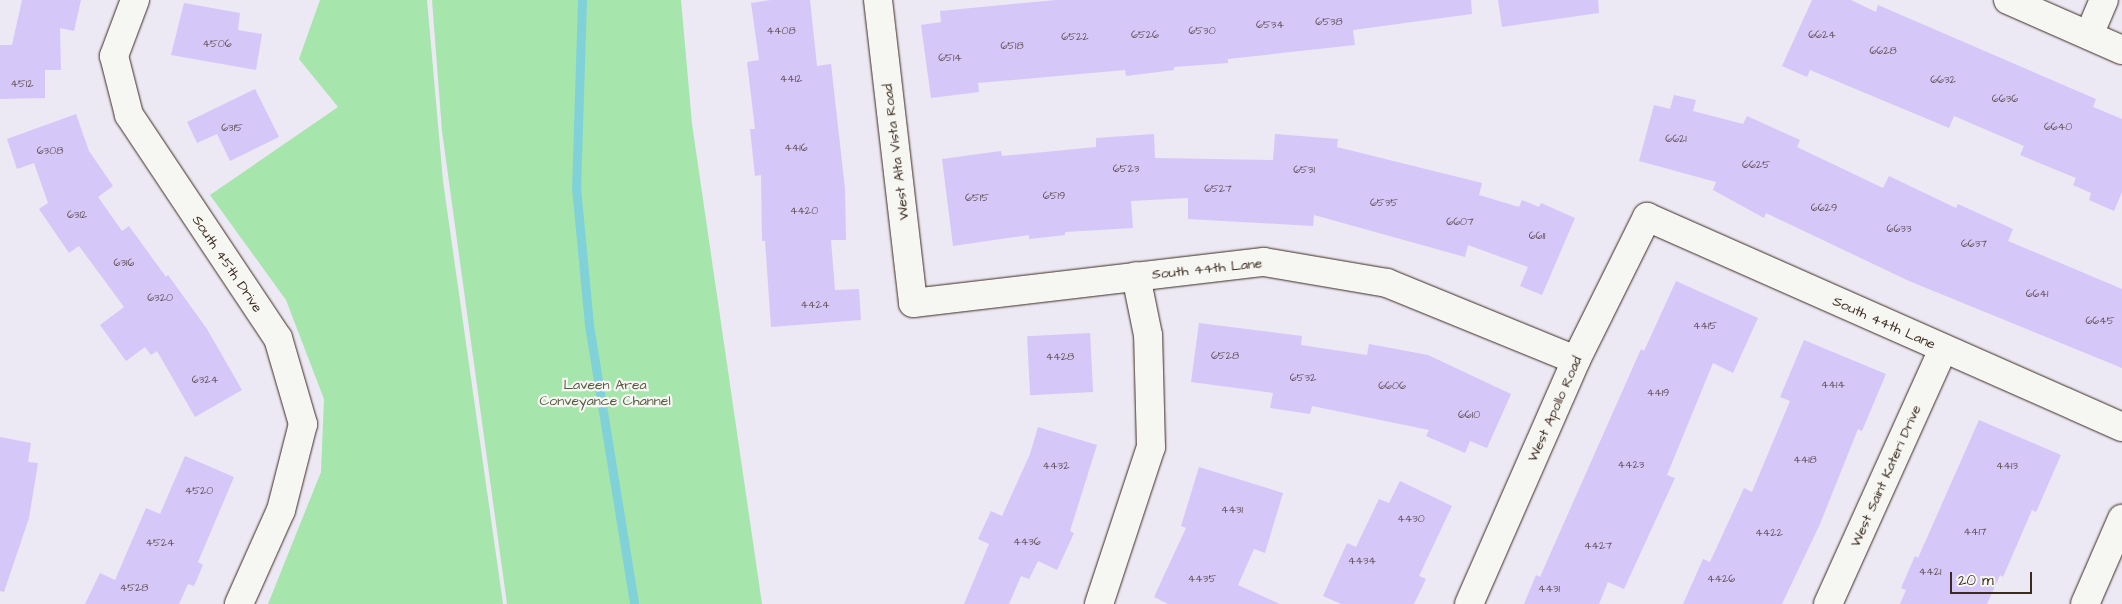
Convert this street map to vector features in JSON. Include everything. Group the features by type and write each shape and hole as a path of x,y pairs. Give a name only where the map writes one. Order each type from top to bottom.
{"street":[{"name":"South 45th Drive","path":"135,0 114,56 129,115 278,338 303,424 281,510 240,604"},
{"name":"West Alta Vista Road","path":"878,0 913,303"},
{"path":"2008,0 2122,50"},
{"path":"2089,35 2104,0"},
{"name":"South 44th Lane","path":"1646,217 2122,427"},
{"name":"West Apollo Road","path":"1469,604 1576,360 1646,217"},
{"name":"South 44th Lane","path":"913,303 1264,262 1387,283 1576,360"},
{"path":"1099,604 1151,448 1148,335 1136,276"},
{"name":"West Saint Kateri Drive","path":"1828,604 1943,349"},
{"path":"2085,604 2122,519"}],"green space":[{"path":"320,0 427,0 443,181 503,604 268,604 321,472 324,399 286,300 210,195 338,107 299,59"},
{"name":"Laveen Area Conveyance Channel","path":"432,0 681,0 692,124 762,604 507,604 442,131"}],"building":[{"path":"22,0 81,0 74,31 60,28 61,70 45,70 45,98 0,99 0,45 12,45"},
{"path":"771,0 810,0 817,66 831,64 845,189 846,240 831,240 835,290 859,289 861,320 771,327 765,241 762,241 761,175 755,176 750,129 755,129 747,62 759,60 751,3"},
{"path":"1056,0 1471,0 1472,14 1353,30 1355,45 1228,59 1228,63 1174,67 1174,70 1126,76 1125,70 978,83 979,92 931,98 921,25 941,22 940,11"},
{"path":"1498,0 1598,0 1599,13 1502,27"},
{"path":"1812,0 1851,0 1876,12 1878,5 2096,99 2093,107 2122,119 2122,192 2114,211 2089,200 2091,193 2073,185 2076,178 2020,155 2024,146 1954,116 1949,128 1810,70 1807,77 1782,66"},
{"path":"184,3 240,13 238,30 262,34 256,70 171,55"},
{"path":"255,89 279,137 230,161 217,134 197,143 187,122"},
{"path":"1674,95 1696,100 1693,111 1743,124 1747,116 1800,140 1797,147 1883,188 1889,176 1956,208 1958,204 2013,229 2008,241 2122,289 2122,368 1909,281 1766,213 1764,218 1713,190 1716,182 1639,161 1654,105 1670,109"},
{"path":"76,114 89,151 113,186 98,197 122,231 129,226 166,277 168,275 207,329 242,390 195,417 157,351 151,355 145,347 126,361 100,325 124,307 79,246 69,253 39,209 48,203 34,163 17,169 7,139"},
{"path":"1154,134 1155,158 1273,160 1275,134 1338,139 1337,147 1482,183 1479,195 1519,207 1522,200 1539,207 1541,203 1575,218 1542,295 1520,286 1528,267 1468,245 1465,257 1314,215 1313,226 1188,219 1188,198 1131,201 1133,228 1065,232 1065,235 1029,239 1029,235 953,246 942,159 1001,151 1002,156 1096,147 1096,138"},
{"path":"1676,281 1758,318 1733,373 1713,363 1667,475 1675,478 1624,589 1608,582 1599,604 1524,604 1536,575 1540,577 1641,349 1644,351"},
{"path":"1199,323 1302,336 1301,345 1367,355 1369,344 1428,355 1511,394 1487,448 1470,441 1465,453 1426,436 1429,430 1312,406 1310,414 1270,408 1273,393 1191,382"},
{"path":"1090,333 1093,392 1030,395 1027,336"},
{"path":"1804,340 1886,374 1862,431 1858,429 1820,524 1782,604 1683,604 1703,559 1710,562 1744,488 1752,492 1790,401 1780,397"},
{"path":"1979,420 2061,455 2036,512 2032,510 2003,577 2000,575 1987,604 1900,604 1906,590 1901,588 1915,556 1918,558"},
{"path":"1038,427 1097,445 1070,531 1074,533 1057,570 1038,561 1029,579 1021,576 1009,604 964,604 989,544 978,539 991,511 1002,516 1030,454"},
{"path":"0,437 31,443 28,462 38,463 29,518 4,592 0,591"},
{"path":"185,456 234,477 198,562 203,565 194,586 188,584 179,604 85,604 100,573 115,580 146,508 160,514"},
{"path":"1199,467 1283,493 1265,553 1254,549 1238,585 1280,604 1168,604 1154,597 1186,528 1181,526"},
{"path":"1400,481 1452,506 1419,576 1426,579 1414,604 1341,604 1323,596 1347,543 1356,547 1379,499 1389,503"}],"waterway":[{"path":"582,0 576,187 589,325 634,604"}]}
